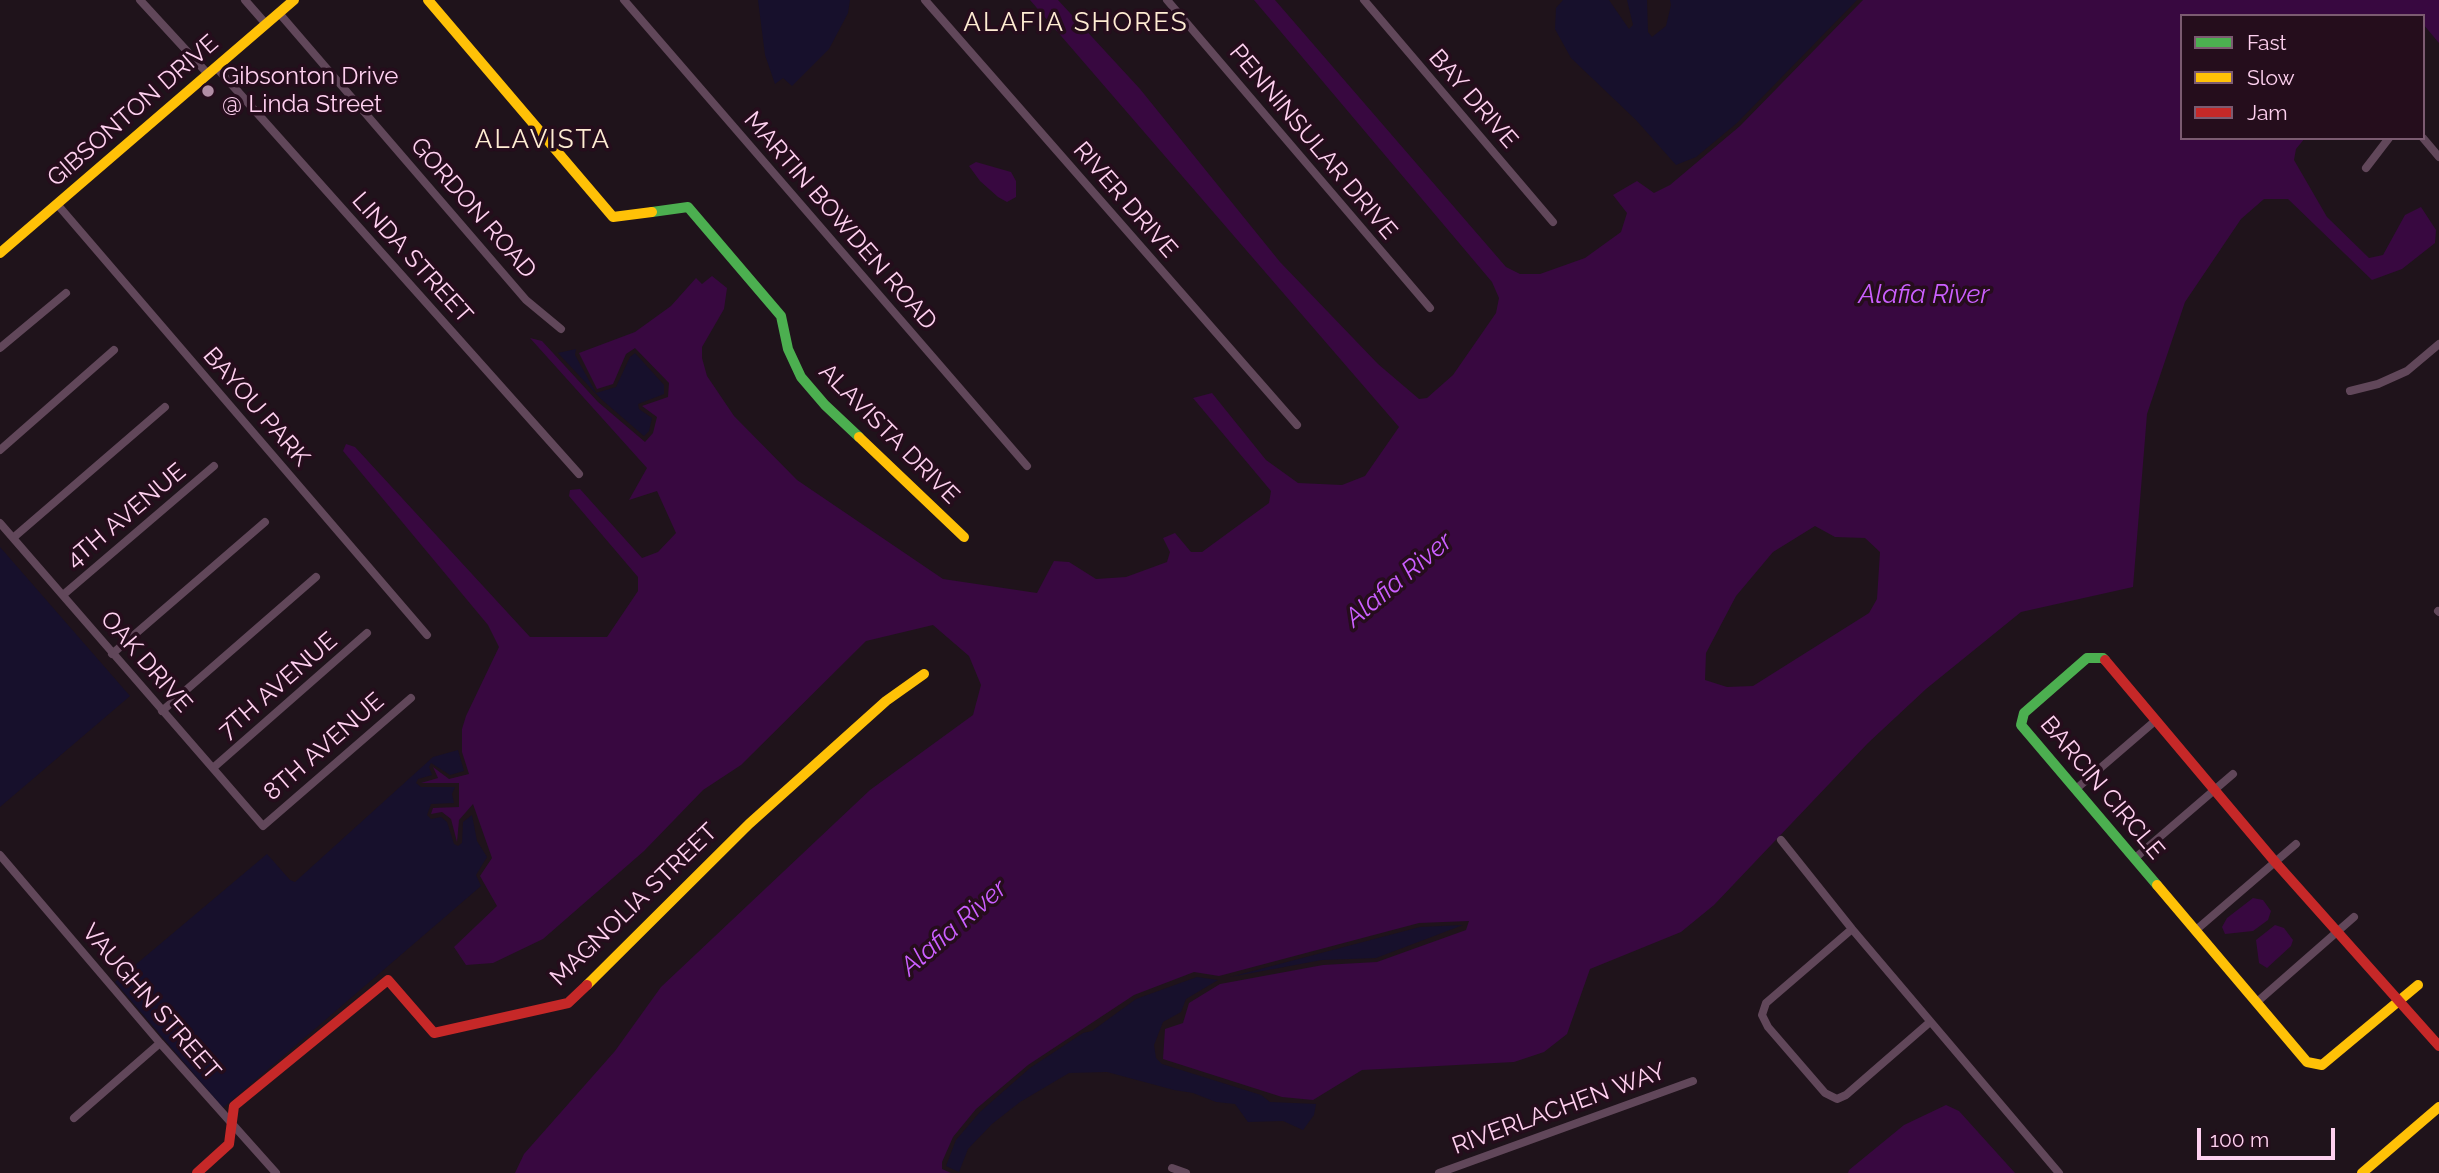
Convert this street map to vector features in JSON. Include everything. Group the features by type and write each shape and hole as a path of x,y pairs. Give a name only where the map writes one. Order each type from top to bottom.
{"street":[{"name":"LINDA STREET","path":"140,0 212,71 579,474"},
{"path":"244,0 266,24"},
{"name":"GIBSONTON DRIVE","path":"0,253 293,0"},
{"name":"ALAVISTA DRIVE","path":"428,0 613,217 688,207 781,316 788,349 801,377 825,405 964,537"},
{"name":"MARTIN BOWDEN ROAD","path":"624,0 1027,466"},
{"name":"RIVER DRIVE","path":"925,0 1297,425"},
{"name":"PENNINSULAR DRIVE","path":"1167,0 1430,309"},
{"name":"BAY DRIVE","path":"1364,0 1553,222"},
{"name":"GORDON ROAD","path":"279,13 527,300 561,329"},
{"path":"2366,168 2387,140"},
{"path":"2425,140 2439,157"},
{"name":"BAYOU PARK","path":"57,204 427,635"},
{"path":"0,348 66,293"},
{"path":"2350,391 2378,384 2407,371 2439,344"},
{"path":"2,445 114,350"},
{"path":"13,538 165,407"},
{"name":"4TH AVENUE","path":"63,595 214,466"},
{"path":"112,654 265,522"},
{"name":"OAK DRIVE","path":"0,523 263,826"},
{"path":"162,711 316,577"},
{"name":"7TH AVENUE","path":"213,768 367,634"},
{"name":"BARCIN CIRCLE","path":"2398,1002 2322,1065 2307,1062 2021,725 2024,713 2087,658 2103,658 2276,863 2439,1046"},
{"name":"MAGNOLIA STREET","path":"231,1123 234,1106 388,980 434,1033 568,1003 749,824 886,701 924,674"},
{"name":"8TH AVENUE","path":"263,826 411,698"},
{"path":"2076,789 2155,722"},
{"path":"2134,859 2233,774"},
{"path":"1781,840 1852,929 2059,1173"},
{"path":"2196,930 2296,844"},
{"name":"VAUGHN STREET","path":"0,855 275,1173"},
{"path":"2257,1002 2354,917"},
{"path":"1852,929 1763,1007 1762,1018 1768,1027 1825,1093 1836,1099 1846,1095 1930,1022"},
{"path":"2398,1002 2418,985"},
{"path":"74,1118 160,1043"},
{"name":"RIVERLACHEN WAY","path":"1439,1173 1693,1080"},
{"path":"2362,1173 2439,1107"},
{"path":"197,1173 229,1144 231,1123"},
{"path":"1172,1168 1186,1173"}],"shaded area":[{"path":"758,0 850,0 848,13 829,49 792,86 783,78 775,84 765,55"},
{"path":"1563,0 1609,0 1629,29 1633,25 1627,0 1647,0 1648,32 1652,37 1666,26 1670,0 1857,0 1737,123 1696,157 1676,165 1636,120 1571,58 1555,29 1556,8"},
{"path":"576,349 575,355 596,393 616,387 630,357 635,353 664,385 664,394 638,404 639,409 652,418 649,431 644,436 601,399 558,353"},
{"path":"0,547 130,696 0,807"},
{"path":"458,750 464,771 450,775 431,763 429,767 432,775 418,779 416,783 421,787 455,787 452,794 454,803 431,804 427,815 431,819 441,817 447,822 454,844 458,846 462,843 463,822 472,815 477,841 487,857 476,875 481,886 223,1108 115,982 267,854 290,880 295,882 433,757"},
{"path":"1463,925 1376,958 1322,960 1230,977 1420,927"},
{"path":"1197,977 1218,980 1186,999 1181,1012 1163,1022 1154,1045 1156,1058 1162,1064 1261,1095 1270,1102 1316,1104 1314,1115 1303,1130 1283,1121 1248,1122 1235,1104 1216,1102 1193,1093 1107,1072 1069,1073 1020,1102 992,1124 968,1149 959,1172 946,1166 956,1140 980,1112 1030,1068 1083,1033 1092,1031 1136,999"}],"water":[{"name":"Alafia River","path":"1030,0 1058,0 1140,89 1280,262 1378,364 1419,399 1427,398 1453,375 1496,313 1499,298 1492,282 1254,0 1275,0 1506,267 1520,274 1540,274 1585,258 1621,232 1627,213 1613,195 1637,181 1654,193 1670,185 1740,126 1863,0 2439,0 2439,43 2425,26 2425,14 2180,14 2180,140 2303,140 2296,149 2294,160 2327,217 2369,258 2383,255 2405,215 2421,207 2436,230 2435,243 2402,269 2372,280 2288,199 2264,199 2241,219 2185,302 2147,414 2133,587 2021,612 1926,689 1868,743 1714,905 1681,932 1590,969 1567,1034 1544,1052 1514,1062 1362,1070 1313,1100 1282,1097 1163,1059 1165,1029 1183,1023 1189,1003 1220,984 1323,965 1377,962 1466,930 1469,921 1419,923 1219,976 1194,972 1134,995 1028,1065 976,1109 953,1137 942,1162 942,1169 951,1173 515,1173 524,1154 615,1051 661,987 870,790 973,715 981,685 969,656 933,625 866,641 741,765 703,790 644,851 543,939 493,963 466,965 454,947 497,906 480,876 492,858 473,804 459,820 457,842 451,819 442,812 431,814 433,808 459,807 459,783 421,783 438,778 433,767 449,779 469,774 462,752 462,729 499,647 488,625 343,451 346,444 355,447 530,637 607,637 638,591 638,577 569,496 570,490 580,489 642,558 658,552 676,533 657,491 629,500 647,468 530,338 542,341 598,402 645,442 653,433 657,417 642,406 668,397 669,383 635,348 626,354 613,384 597,389 579,353 635,332 671,306 696,278 702,284 712,276 727,288 724,309 702,347 702,358 707,376 734,416 797,480 943,579 1037,593 1054,561 1069,562 1096,579 1126,577 1167,562 1170,552 1163,538 1175,533 1191,552 1202,552 1269,503 1271,491 1193,398 1212,393 1266,460 1298,483 1342,485 1365,476 1399,427","holes":["1815,526 1835,537 1865,538 1880,552 1877,599 1869,613 1753,686 1727,687 1705,680 1706,653 1736,596 1773,552"]},
{"path":"976,162 1011,172 1016,181 1016,197 1007,202 998,197 980,181 969,166"},
{"path":"2253,898 2263,900 2271,911 2268,920 2253,931 2225,934 2222,927 2227,918"},
{"path":"2275,925 2284,928 2293,940 2291,946 2267,968 2259,963 2256,940"},
{"path":"1946,1105 1959,1111 2015,1173 1848,1173 1904,1125"}],"traffic: fast":[{"path":"652,212 688,207 781,316 788,349 801,377 825,405 859,437"},
{"path":"2105,660 2087,658 2024,713 2021,725 2157,885"}],"traffic: slow":[{"path":"0,253 294,0"},
{"path":"428,0 613,217 652,212"},
{"path":"859,437 964,537"},
{"path":"587,985 749,824 886,701 924,674"},
{"path":"2157,885 2307,1062 2322,1065 2418,985"},
{"path":"2362,1173 2439,1107"}],"traffic: jam":[{"path":"2105,660 2276,863 2439,1046"},
{"path":"197,1173 229,1144 234,1106 388,980 434,1033 568,1003 587,985"}],"place":[{"name":"Gibsonton Drive @ Linda Street","path":"208,91"}],"district":[{"name":"ALAFIA SHORES","path":"1076,23"},
{"name":"ALAVISTA","path":"543,140"}]}
